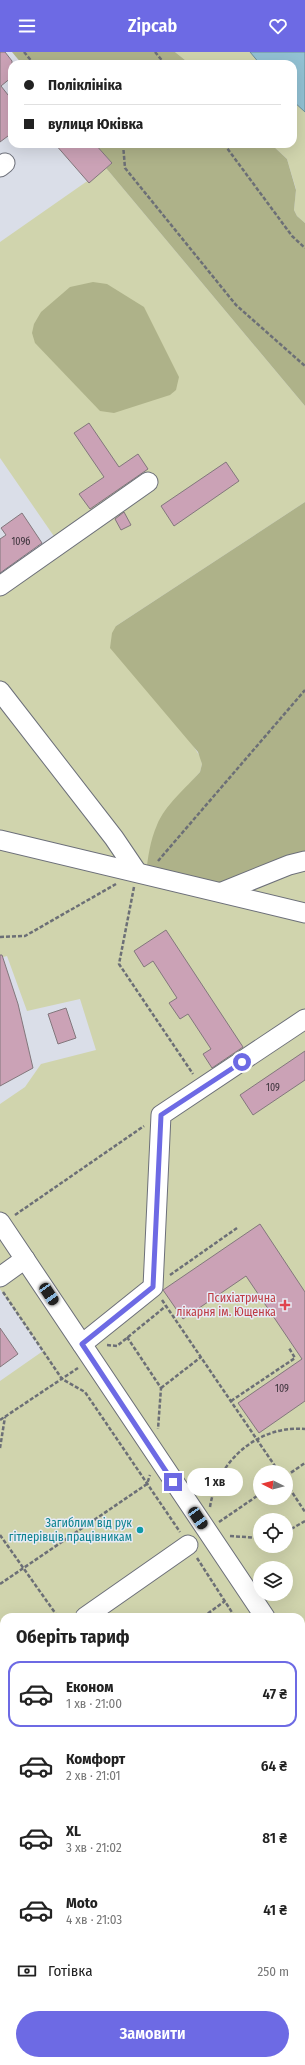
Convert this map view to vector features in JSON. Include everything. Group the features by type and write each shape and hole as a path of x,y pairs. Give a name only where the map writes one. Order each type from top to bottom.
{"street":[{"path":"0,586 148,482"},
{"path":"0,691 114,838 135,875"},
{"path":"103,864 114,838"},
{"path":"0,840 103,864 135,875 222,892 305,913"},
{"path":"222,892 289,865 305,861"},
{"path":"87,1351 153,1287 161,1115 305,1019"},
{"path":"1,1223 156,1457 262,1613"},
{"path":"0,1277 25,1259"},
{"path":"90,1613 188,1545"}],"path":[{"path":"24,52 31,60"},
{"path":"155,52 162,60"},
{"path":"122,148 125,168 236,306 305,366"},
{"path":"227,148 292,236 305,248"},
{"path":"0,937 25,936 135,875 305,690"},
{"path":"135,875 119,964 202,1088"},
{"path":"1,1223 161,1115"},
{"path":"237,1228 153,1287 274,1465"},
{"path":"0,1289 62,1379 85,1392 232,1613"},
{"path":"0,1420 62,1379 87,1351 117,1346 166,1306"},
{"path":"0,1584 147,1484 156,1457 161,1388 127,1337"},
{"path":"230,1401 295,1358 288,1348"},
{"path":"161,1388 201,1357"},
{"path":"0,1448 5,1416"},
{"path":"207,1531 212,1498 224,1470 244,1447 256,1439 284,1430 305,1429"},
{"path":"293,1471 305,1463"},
{"path":"293,1494 305,1512"},
{"path":"207,1531 253,1499"},
{"path":"293,1528 305,1521"},
{"path":"207,1531 234,1537 253,1538"},
{"path":"0,1535 55,1613"},
{"path":"209,1613 225,1602"}],"green space":[{"path":"12,52 175,52 185,60 19,60"},
{"path":"175,52 250,52 257,60 185,60"},
{"path":"297,105 305,112 305,223 297,216 294,210 296,189 287,159 275,148 297,148"},
{"path":"99,148 275,148 287,159 296,190 294,210 297,216 305,223 305,406 106,168 112,163"},
{"path":"106,168 305,406 305,502 116,626 201,758 202,764 200,772 166,811 305,861 305,1613 0,1613 0,1381 43,1351 0,1289 0,1104 25,1087 41,1064 96,1050 80,999 27,1011 7,956 0,958 0,586 60,545 0,458 0,242"},
{"path":"93,282 107,284 144,307 179,377 176,390 170,395 114,413 100,411 35,343 32,333 34,324 41,312 70,287"},
{"path":"305,502 305,861 222,892 146,874 151,843 161,818 170,804 200,772 202,764 198,752 110,648 112,633 116,626"}],"water":[{"path":"250,52 305,52 305,112 297,105 297,60 257,60"}],"building":[{"path":"0,52 5,52 11,60 8,60 8,80 1,86 8,95 8,136 0,142"},
{"path":"58,148 99,148 112,163 89,183"},
{"path":"89,423 119,467 138,454 148,469 90,509 79,494 104,477 74,433"},
{"path":"226,462 239,481 174,526 161,506"},
{"path":"124,512 131,525 121,530 115,519"},
{"path":"22,513 42,543 0,573 0,539 6,535 1,528"},
{"path":"166,930 243,1047 212,1068 203,1054 211,1049 188,1014 180,1019 169,1003 177,998 153,961 144,967 134,951"},
{"path":"0,955 2,955 18,1004 33,1068 0,1086"},
{"path":"66,1008 76,1038 58,1044 48,1014"},
{"path":"305,1051 305,1080 253,1115 240,1095"},
{"name":"Психіатрична лікарня ім. Ющенка","path":"260,1224 305,1292 305,1401 259,1433 238,1403 302,1359 246,1276 183,1319 163,1290"},
{"path":"0,1328 18,1354 0,1367"}],"place":[{"name":"Психіатрична лікарня ім. Ющенка","path":"285,1305"},
{"name":"Загиблим від рук гітлерівців працівникам","path":"140,1530"}],"route":[{"path":"173,1482 82,1344 153,1287 161,1115 242,1062"}]}
